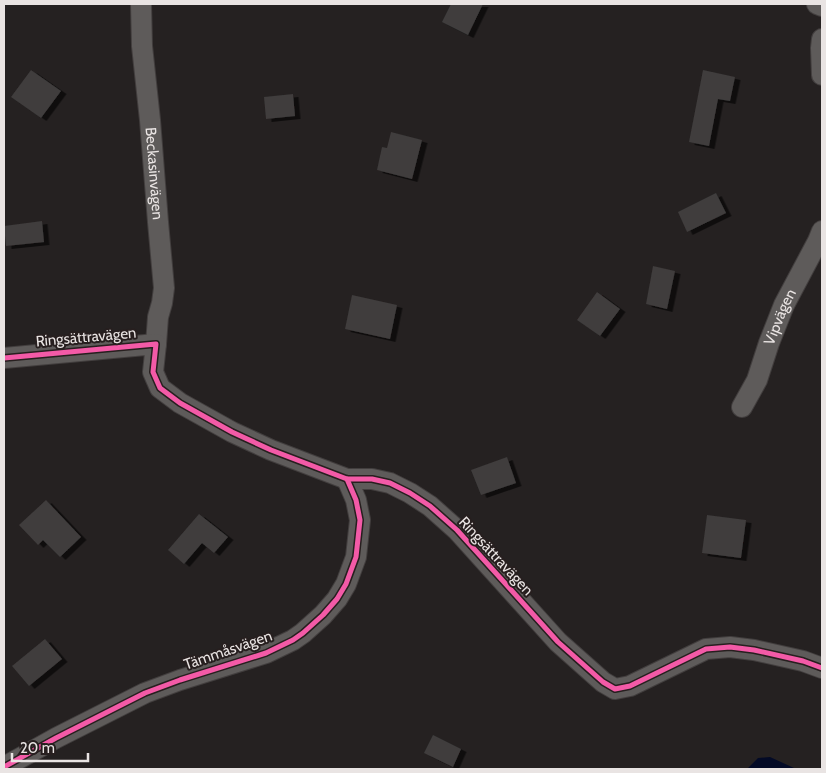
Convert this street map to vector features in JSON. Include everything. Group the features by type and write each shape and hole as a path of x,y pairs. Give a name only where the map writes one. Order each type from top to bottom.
{"street":[{"name":"Beckasinvägen","path":"141,4 142,46 164,288 158,317 156,344"},
{"path":"817,4 822,6"},
{"path":"822,39 822,75"},
{"name":"Vipvägen","path":"742,407 757,380 784,305 822,231"},
{"name":"Ringsättravägen","path":"4,358 156,344 153,372 160,388 180,404 232,432 271,450 347,479 372,479 390,483 430,506 457,530 558,642 603,682 615,689 630,686 706,649 730,647 754,650 803,661 822,668"},
{"name":"Tämmåsvägen","path":"4,767 56,738 145,693 180,680 266,654 303,633 324,615 337,599 346,584 356,557 360,520 356,500 347,479"}],"water":[{"path":"770,757 797,769 747,769 758,758"}],"building":[{"path":"451,4 483,4 468,35 442,22"},
{"path":"31,70 61,91 41,118 11,97"},
{"path":"703,70 735,77 730,101 718,99 709,146 689,142"},
{"path":"293,94 295,116 266,119 264,97"},
{"path":"391,132 422,140 412,179 377,170 382,147 387,148"},
{"path":"716,193 726,213 687,232 678,212"},
{"path":"42,221 44,242 6,246 4,226"},
{"path":"653,266 675,271 667,309 646,304"},
{"path":"597,292 620,309 600,336 577,320"},
{"path":"352,295 397,305 390,339 345,329"},
{"path":"507,457 516,483 481,495 471,470"},
{"path":"46,500 81,537 60,557 43,540 38,545 19,525"},
{"path":"199,514 228,537 214,553 202,543 184,564 168,550"},
{"path":"707,515 746,520 741,558 702,553"},
{"path":"45,639 62,659 29,686 12,666"},
{"path":"433,735 461,749 453,767 424,753"}],"cycle path":[{"path":"4,358 156,344 153,372 160,388 180,403 232,432 271,450 347,479 372,479 390,483 430,506 457,530 558,642 603,682 615,689 630,686 706,649 730,647 754,650 803,661 822,668"},
{"path":"4,767 56,738 145,693 266,653 303,633 337,599 346,584 356,557 360,520 356,500 347,479"}]}
